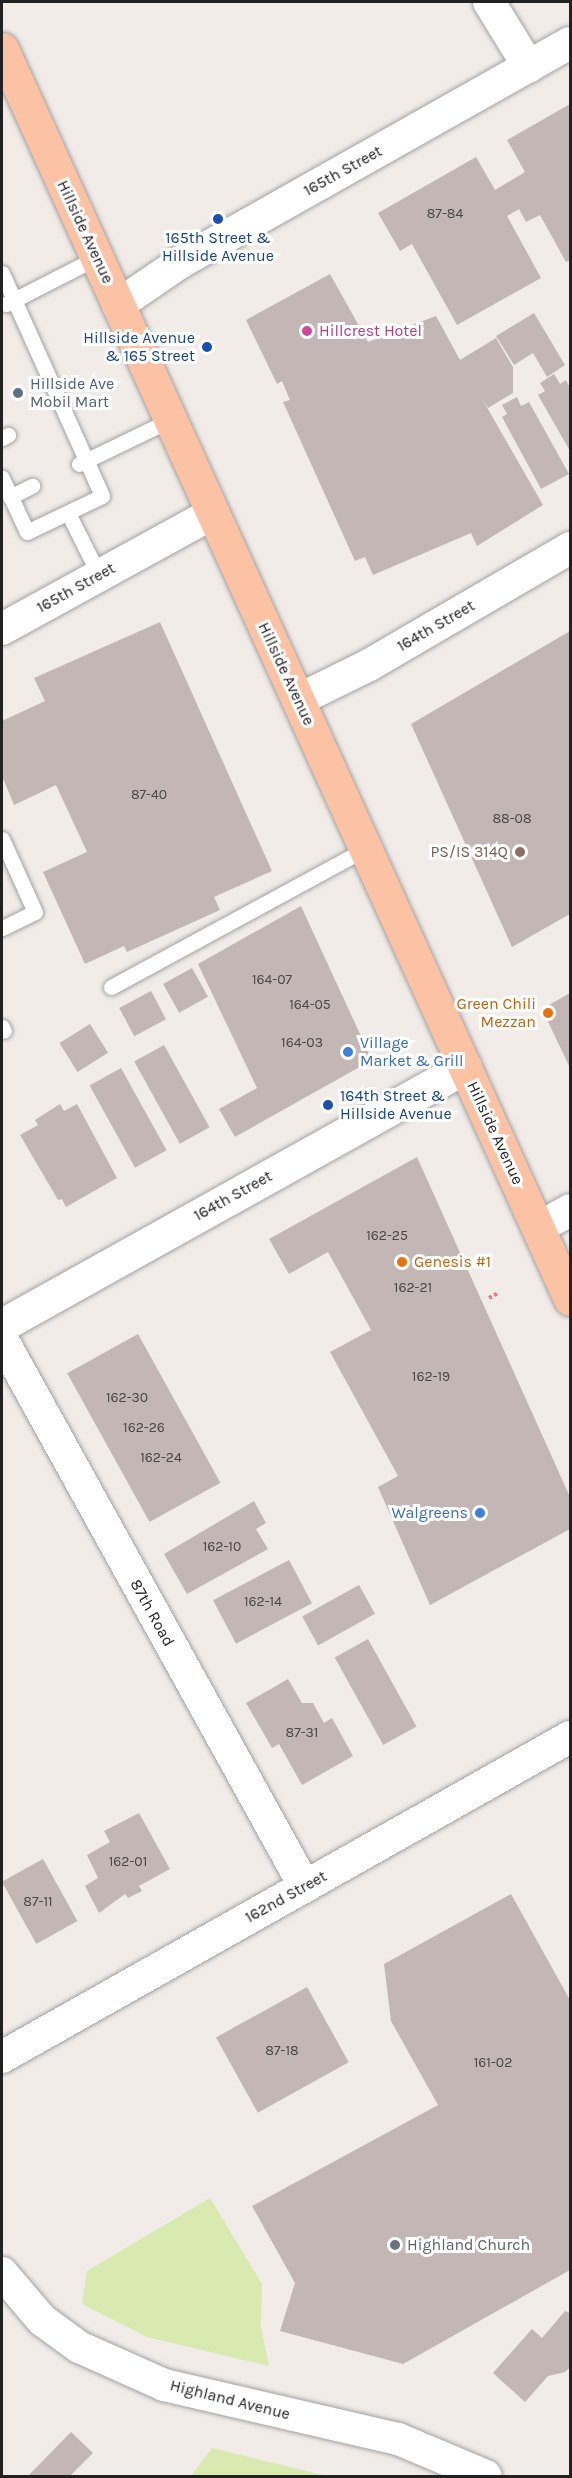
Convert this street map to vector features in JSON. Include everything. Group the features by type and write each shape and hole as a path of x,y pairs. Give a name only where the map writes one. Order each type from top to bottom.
{"main road":[{"name":"Hillside Avenue","path":"2,49 570,1299"}],"street":[{"path":"489,2 529,67"},
{"name":"165th Street","path":"118,305 181,262 570,43"},
{"name":"165th Street","path":"2,629 213,513"},
{"name":"164th Street","path":"298,700 369,665 570,548"},
{"name":"164th Street","path":"2,1325 465,1068"},
{"path":"538,1228 570,1210"},
{"name":"87th Road","path":"2,1339 305,1887"},
{"name":"162nd Street","path":"2,2057 570,1737"},
{"name":"Highland Avenue","path":"2,2273 42,2319 79,2347 164,2385 398,2439 486,2476"}],"lane":[{"path":"10,302 96,258"},
{"path":"2,273 10,302 82,462 102,496 27,532 2,478"},
{"path":"82,462 171,420"},
{"path":"10,497 32,486"},
{"path":"68,513 99,575"},
{"path":"2,839 35,912 2,928"},
{"path":"111,987 365,849"}],"path":[{"path":"489,1298 498,1293"}],"green space":[{"path":"210,2198 262,2284 261,2327 269,2366 147,2337 82,2304 87,2271"},
{"path":"212,2448 327,2476 191,2476"}],"building":[{"path":"570,104 570,260 566,262 540,215 526,222 519,209 507,216 541,278 457,325 412,244 400,251 378,213 476,157 495,190 525,172 507,140"},
{"path":"330,274 368,342 436,316 460,360 496,338 513,367 513,393 488,408 481,397 543,505 477,546 471,533 373,575 365,557 355,561 283,402 290,400 282,381 277,384 246,320"},
{"path":"534,313 565,365 547,377 533,353 514,365 496,336"},
{"path":"554,374 560,384 566,380 570,388 570,451 538,395 545,391 540,383"},
{"path":"517,397 521,406 529,402 569,474 541,489 502,417 507,414 502,405"},
{"path":"160,622 272,871 214,897 220,910 127,952 124,946 85,964 43,872 87,852 56,785 14,805 2,776 2,721 45,701 34,678"},
{"name":"PS/IS 314Q","path":"570,631 570,914 512,947 411,724"},
{"path":"301,906 372,1060 235,1137 219,1109 257,1088 198,964"},
{"path":"192,968 208,997 179,1013 163,984"},
{"path":"151,991 166,1019 134,1036 119,1008"},
{"path":"570,993 570,1068 542,1009"},
{"path":"90,1024 108,1053 77,1072 59,1043"},
{"path":"164,1045 210,1127 180,1144 134,1061"},
{"path":"121,1068 167,1150 135,1168 90,1085"},
{"path":"60,1104 64,1111 77,1104 117,1178 66,1207 62,1199 58,1200 20,1135 38,1125 35,1120"},
{"path":"417,1157 570,1497 570,1529 430,1605 378,1487 398,1476 330,1352 371,1330 328,1252 289,1274 269,1239"},
{"path":"138,1334 220,1483 150,1522 67,1373"},
{"path":"254,1501 266,1523 256,1529 268,1549 187,1594 164,1554"},
{"path":"289,1560 312,1603 236,1644 213,1600"},
{"path":"359,1585 375,1614 318,1645 302,1617"},
{"path":"368,1639 416,1726 383,1745 335,1657"},
{"path":"288,1679 302,1703 313,1703 324,1723 332,1718 353,1756 302,1785 279,1744 272,1748 246,1703"},
{"path":"139,1813 170,1869 139,1886 142,1891 128,1898 125,1894 99,1913 85,1886 98,1878 87,1855 110,1842 104,1831"},
{"path":"43,1859 77,1921 36,1944 2,1882"},
{"path":"511,1894 570,2000 570,2270 403,2364 280,2331 295,2283 252,2206 438,2105 391,2021 384,1964"},
{"path":"307,1987 349,2062 258,2113 216,2037"},
{"path":"565,2311 570,2313 570,2367 565,2372 548,2376 525,2402 493,2373 532,2329 542,2338"},
{"path":"71,2432 93,2453 70,2476 28,2476"}],"place":[{"name":"165th Street & Hillside Avenue","path":"218,219"},
{"name":"Hillcrest Hotel","path":"307,331"},
{"name":"Hillside Avenue & 165 Street","path":"207,347"},
{"name":"Hillside Ave Mobil Mart","path":"18,393"},
{"name":"PS/IS 314Q","path":"520,852"},
{"name":"Green Chili Mezzan","path":"548,1013"},
{"name":"Village Market & Grill","path":"348,1052"},
{"name":"164th Street & Hillside Avenue","path":"328,1105"},
{"name":"Genesis #1","path":"402,1262"},
{"name":"Walgreens","path":"480,1513"},
{"name":"Highland Church","path":"395,2245"}]}
